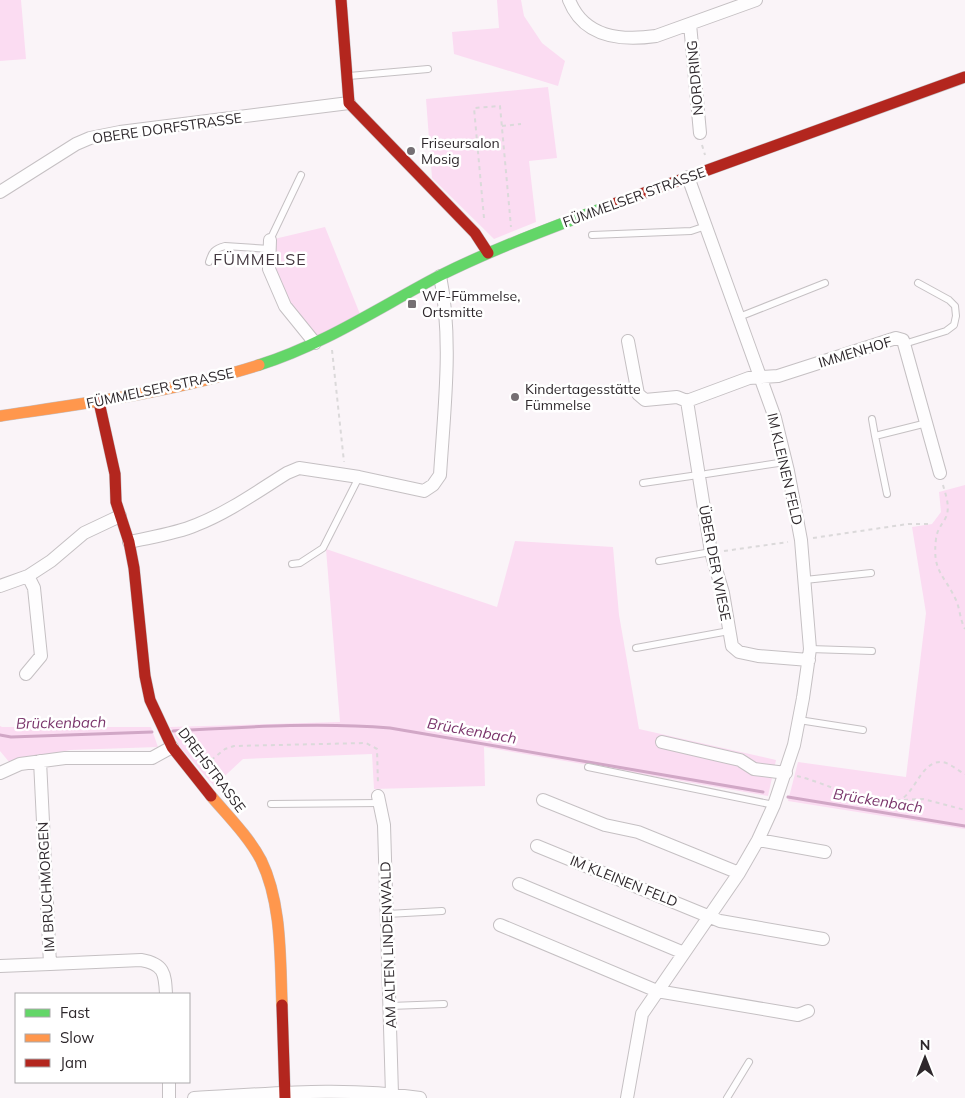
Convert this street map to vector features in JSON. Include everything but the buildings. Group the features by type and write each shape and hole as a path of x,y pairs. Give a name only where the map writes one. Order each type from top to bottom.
{"street":[{"path":"341,0 349,103 475,233 488,253"},
{"name":"NORDRING","path":"569,0 573,11 584,23 598,32 618,37 639,38 656,36 756,0"},
{"name":"NORDRING","path":"690,24 700,132"},
{"name":"FÜMMELSER STRASSE","path":"0,416 133,396 224,376 275,360 315,343 440,276 512,242 965,77"},
{"name":"OBERE DORFSTRASSE","path":"0,192 76,144 90,138 120,132 349,103"},
{"name":"IM KLEINEN FELD","path":"627,1098 642,1014 739,873 758,840 774,805 786,773 799,720 809,654 801,540 786,462 775,418 688,177"},
{"path":"270,245 269,269 285,306 315,343"},
{"path":"128,542 160,536 195,526 221,514 299,468 359,477 424,491 433,485 440,475 446,365 443,293 440,276"},
{"name":"IMMENHOF","path":"761,377 778,376 896,338 903,340 940,473"},
{"path":"628,341 638,394 645,400 677,397 687,401 749,378 761,377"},
{"name":"ÜBER DER WIESE","path":"687,401 702,475 711,552 723,593 732,646 739,652 758,656 809,654"},
{"name":"DREHSTRASSE","path":"100,402 115,474 116,502 134,568 150,700 172,747 250,843 261,861 270,883 276,906 280,954 285,1096"},
{"path":"0,586 28,576 51,561 84,534 120,516"},
{"path":"26,674 41,656 34,588 28,576"},
{"path":"662,742 740,760 754,769 786,773"},
{"path":"0,773 20,764 65,758 152,758 172,747"},
{"name":"IM BRUCHMORGEN","path":"40,761 50,964 141,960 152,962 162,969 165,977 166,993"},
{"name":"AM ALTEN LINDENWALD","path":"379,799 384,825 392,1094"},
{"path":"542,800 606,825 638,832 739,873"},
{"path":"758,840 825,852"},
{"name":"IM KLEINEN FELD","path":"537,846 720,921 823,938"},
{"path":"519,884 684,953"},
{"path":"500,925 657,991 798,1015 808,1011"},
{"path":"0,966 50,964"},
{"path":"169,1083 169,1098"},
{"path":"194,1098 285,1096 319,1091 370,1095 392,1094 420,1098"}],"lane":[{"path":"347,76 428,69"},
{"path":"209,262 212,251 225,246 270,245 301,175"},
{"path":"592,235 691,231 706,226"},
{"path":"904,344 946,332 954,325 956,316 955,306 949,300 918,283"},
{"path":"739,317 825,284"},
{"path":"872,419 887,494"},
{"path":"875,436 927,423"},
{"path":"644,483 786,462"},
{"path":"292,564 300,563 323,548 359,477"},
{"path":"659,561 711,552"},
{"path":"805,580 871,573"},
{"path":"636,648 729,631"},
{"path":"809,654 872,651"},
{"path":"799,720 863,730"},
{"path":"588,768 774,805"},
{"path":"271,804 379,799"},
{"path":"387,914 442,911"},
{"path":"390,1006 444,1004"},
{"path":"727,1098 749,1062"}],"path":[{"path":"484,218 474,108 500,106 512,242"},
{"path":"502,126 522,124"},
{"path":"700,132 702,147 709,170"},
{"path":"330,335 346,475"},
{"path":"940,473 948,504 948,512 936,536 936,568 957,602 965,630"},
{"path":"711,552 908,524 932,524"},
{"path":"193,775 224,749 234,746 366,743 378,749 379,799"},
{"path":"903,800 923,773 936,763 947,763 965,774"},
{"path":"786,773 878,801 894,802 923,799 965,810"}],"shaded area":[{"path":"0,0 21,0 26,59 0,61"},
{"path":"497,0 521,0 524,16 542,43 565,61 558,86 454,54 452,32 499,28"},
{"path":"548,87 557,158 529,161 536,222 494,239 432,178 426,99"},
{"path":"325,227 362,319 315,343 269,269 270,240"},
{"path":"965,485 965,829 788,801 798,762 906,777 926,613 912,527 932,524 941,512 939,492"},
{"path":"515,541 613,547 619,615 639,729 776,760 768,796 484,747 485,786 374,789 372,754 243,759 214,786 180,747 170,727 340,722 326,549 497,607"},
{"path":"0,726 151,727 158,747 70,750 10,763 0,751"}],"waterway":[{"name":"Brückenbach","path":"173,731 309,725 390,728 763,792"},
{"name":"Brückenbach","path":"0,735 11,737 152,732"},
{"name":"Brückenbach","path":"788,797 965,826"}],"traffic: fast":[{"path":"259,365 283,357 329,336 439,276 481,256 611,205"}],"traffic: slow":[{"path":"0,416 163,390 259,365"},
{"path":"211,796 251,843 268,877 273,894 279,931 282,1005"}],"traffic: jam":[{"path":"341,0 349,103 475,233 488,253"},
{"path":"611,205 965,77"},
{"path":"99,402 115,474 116,502 129,542 134,568 145,676 150,700 172,747 211,796"},
{"path":"282,1005 285,1098"}],"place":[{"name":"Friseursalon Mosig","path":"411,151"},
{"name":"WF-Fümmelse, Ortsmitte","path":"412,304"},
{"name":"Kindertagesstätte Fümmelse","path":"515,397"}],"district":[{"name":"FÜMMELSE","path":"260,259"}]}
